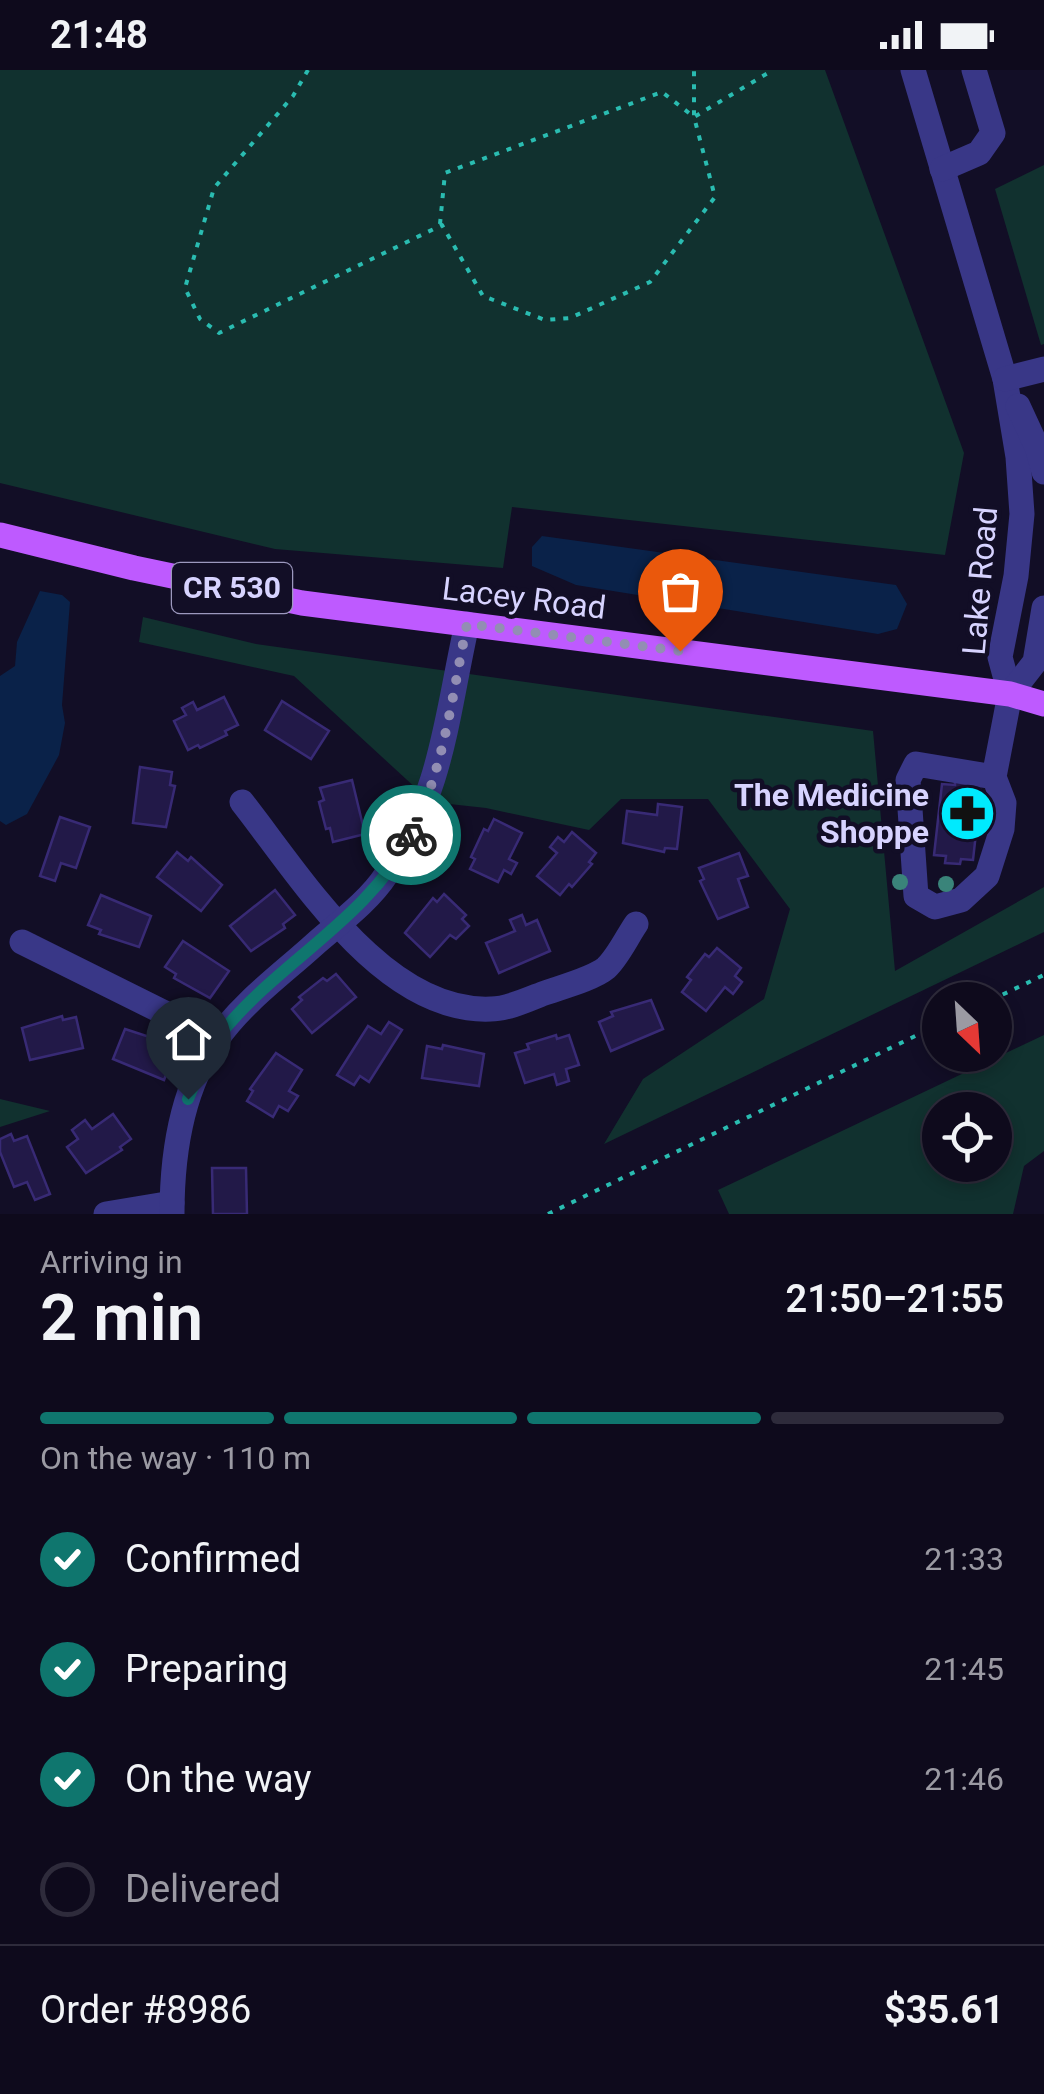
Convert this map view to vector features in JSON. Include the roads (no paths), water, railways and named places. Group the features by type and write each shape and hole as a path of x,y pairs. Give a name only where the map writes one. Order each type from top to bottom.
{"main road":[{"name":"Lacey Road","path":"0,535 302,603 1010,694 1044,704"}],"street":[{"name":"Lake Road","path":"913,70 1005,379 1018,457 1022,514 1016,576 1000,657 1010,694"},
{"path":"942,169 979,153 992,133 974,70"},
{"path":"1005,379 1044,369"},
{"name":"Lake Road","path":"1005,379 1044,472"},
{"name":"Lake Road","path":"1010,694 1034,662 1044,608"},
{"path":"106,1214 172,1208 179,1125 205,1058 217,1039 243,1008 383,880 426,804 442,755 467,624"},
{"path":"994,778 916,764 908,780 916,896 935,907 961,900 986,876 1002,829 1004,803 994,778 1010,694"},
{"path":"242,802 338,924 404,986 436,1000 495,1010 605,969 636,924"},
{"path":"22,942 217,1039"}],"water":[{"path":"542,536 896,585 907,604 897,629 878,634 576,585 532,566 532,547"},
{"path":"40,591 62,595 70,602 62,705 65,723 59,755 27,814 6,825 0,821 0,676 15,666 17,642"}],"place":[{"name":"The Medicine Shoppe","path":"968,813"}]}
